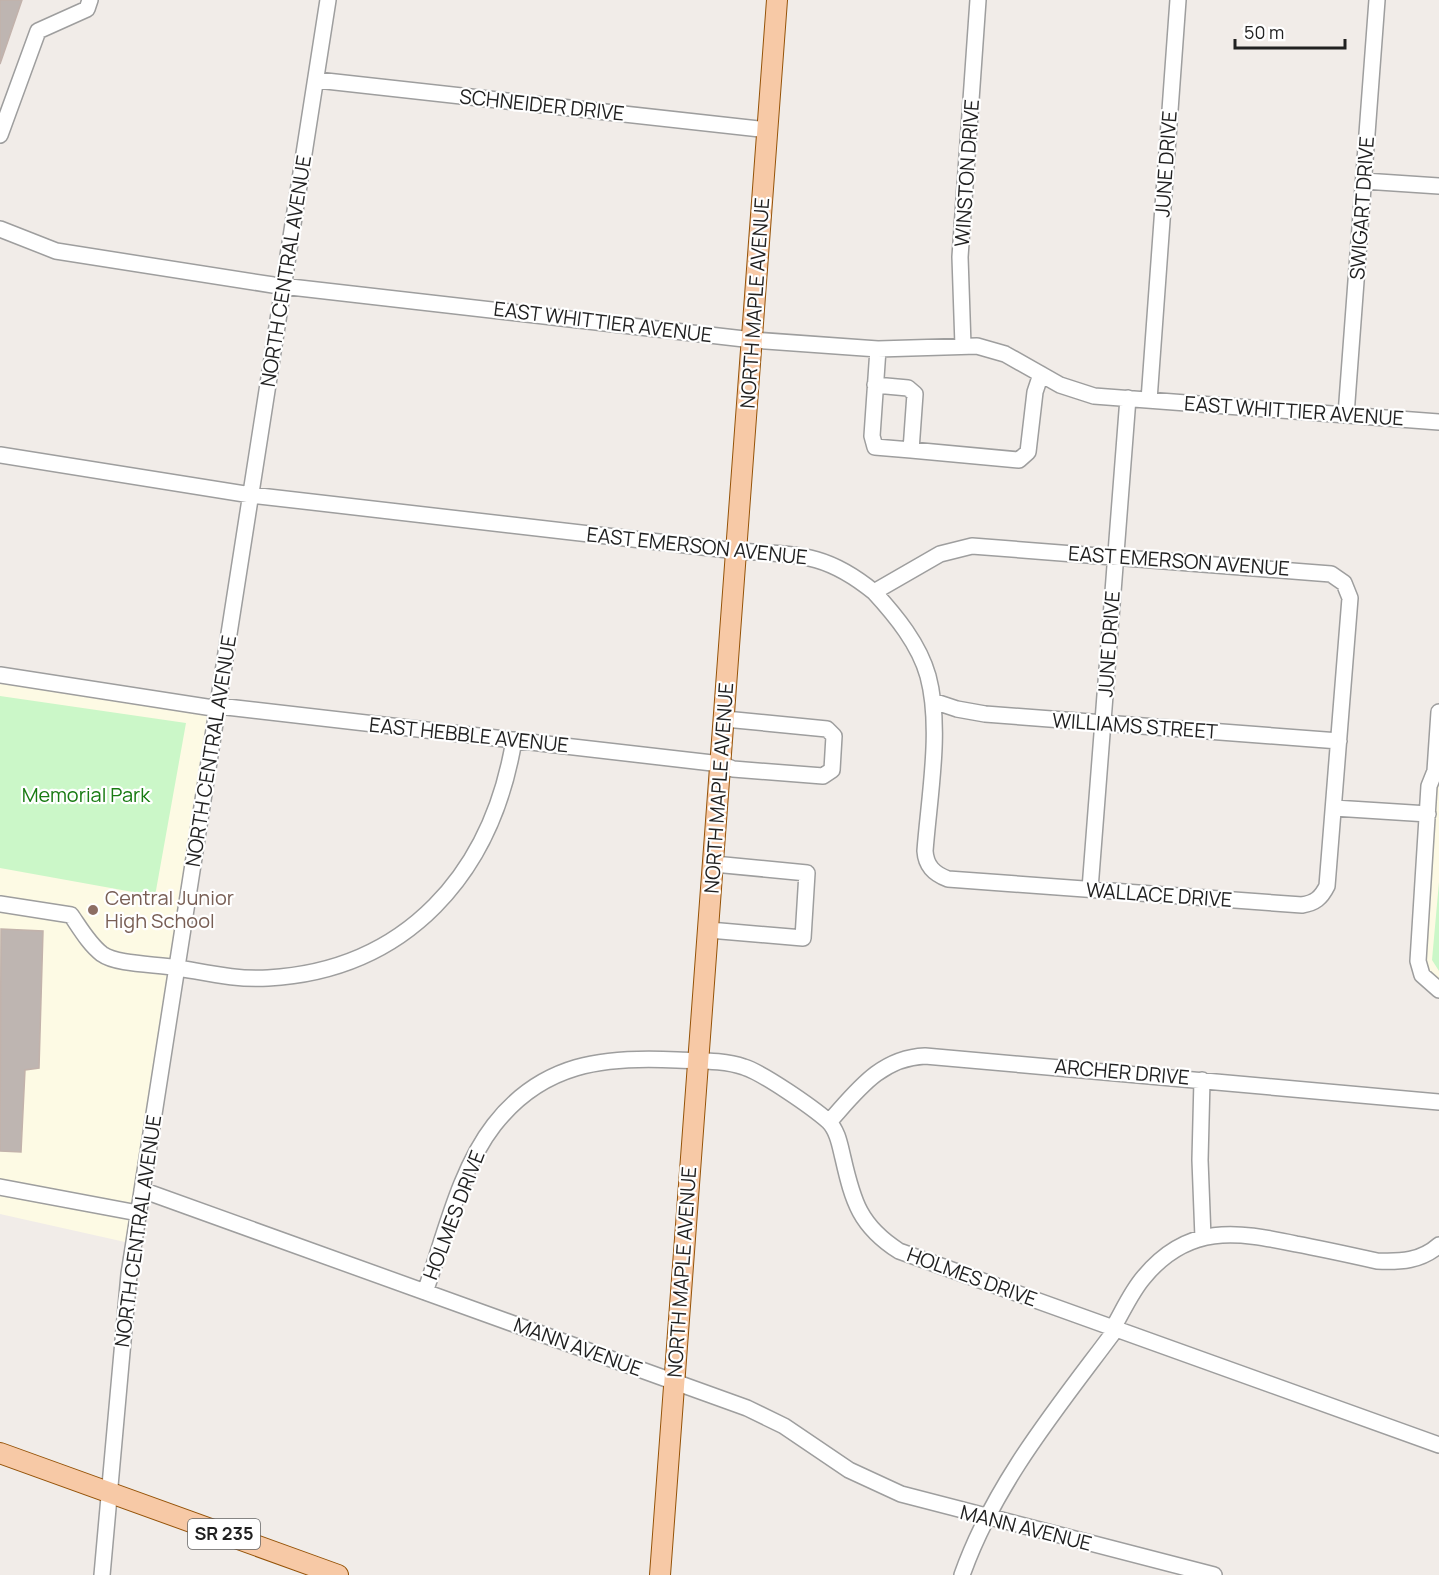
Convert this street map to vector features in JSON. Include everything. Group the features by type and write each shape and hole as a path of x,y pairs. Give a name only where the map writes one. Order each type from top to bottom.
{"main road":[{"name":"NORTH MAPLE AVENUE","path":"662,1575 674,1382 777,0"},
{"name":"SR 235","path":"0,1453 338,1575"}],"street":[{"path":"0,135 38,31 87,9 90,0"},
{"name":"NORTH CENTRAL AVENUE","path":"102,1575 118,1380 138,1213 328,0"},
{"name":"WINSTON DRIVE","path":"963,346 960,257 978,0"},
{"name":"JUNE DRIVE","path":"1149,400 1178,0"},
{"name":"SWIGART DRIVE","path":"1346,416 1377,0"},
{"name":"SCHNEIDER DRIVE","path":"316,80 768,130"},
{"path":"1364,181 1439,186"},
{"name":"EAST WHITTIER AVENUE","path":"0,229 56,251 284,285 753,340 878,349 963,346 993,350 1078,393 1439,422"},
{"path":"878,349 872,436 875,447 1019,460 1028,452 1035,392 1041,374"},
{"path":"875,385 908,388 915,394 911,450"},
{"name":"JUNE DRIVE","path":"1090,889 1128,398"},
{"name":"EAST EMERSON AVENUE","path":"0,455 250,495 737,551 797,555 825,562 855,577 874,592 940,554 963,547 1304,571"},
{"name":"WALLACE DRIVE","path":"874,592 909,636 928,676 933,701 934,732 925,850 930,868 948,879 1311,904 1320,898 1327,886 1348,590 1339,577 1304,571"},
{"name":"EAST HEBBLE AVENUE","path":"0,675 213,708 218,706 721,764 733,769 823,776 832,770 834,735 827,729 725,719"},
{"name":"WILLIAMS STREET","path":"933,701 957,709 985,714 1339,741"},
{"path":"1439,712 1435,771 1430,786 1418,961 1426,981 1439,990"},
{"path":"0,904 71,915 90,943 103,955 237,978 296,975 352,960 400,935 441,900 476,855 500,801 513,740"},
{"path":"1334,808 1428,814"},
{"path":"1424,871 1439,863"},
{"path":"709,930 803,938 807,873 714,864"},
{"name":"ARCHER DRIVE","path":"829,1122 876,1072 896,1061 917,1056 1439,1102"},
{"name":"HOLMES DRIVE","path":"425,1292 473,1158 494,1125 520,1099 556,1075 595,1062 632,1058 699,1061 751,1070 829,1122 839,1139 856,1207 869,1227 887,1244 912,1257 1439,1445"},
{"path":"1202,1080 1200,1160 1203,1238"},
{"path":"0,1187 138,1213"},
{"name":"MANN AVENUE","path":"142,1190 771,1419 869,1481 922,1502 1214,1575"},
{"path":"962,1575 987,1518 1028,1448 1114,1329 1135,1288 1152,1268 1183,1246 1203,1238 1244,1233 1396,1262 1416,1259 1439,1245"}],"shaded area":[{"name":"Central Junior High School","path":"0,675 218,706 134,1244 0,1214"},
{"path":"1439,712 1439,990 1422,975"}],"green space":[{"name":"Memorial Park","path":"0,696 186,723 155,896 0,868"},
{"path":"1439,882 1439,971 1432,960"}],"building":[{"path":"0,0 22,0 0,64"},
{"path":"1,929 43,931 39,1068 25,1070 21,1152 0,1151"}],"place":[{"name":"Central Junior High School","path":"93,910"}]}
